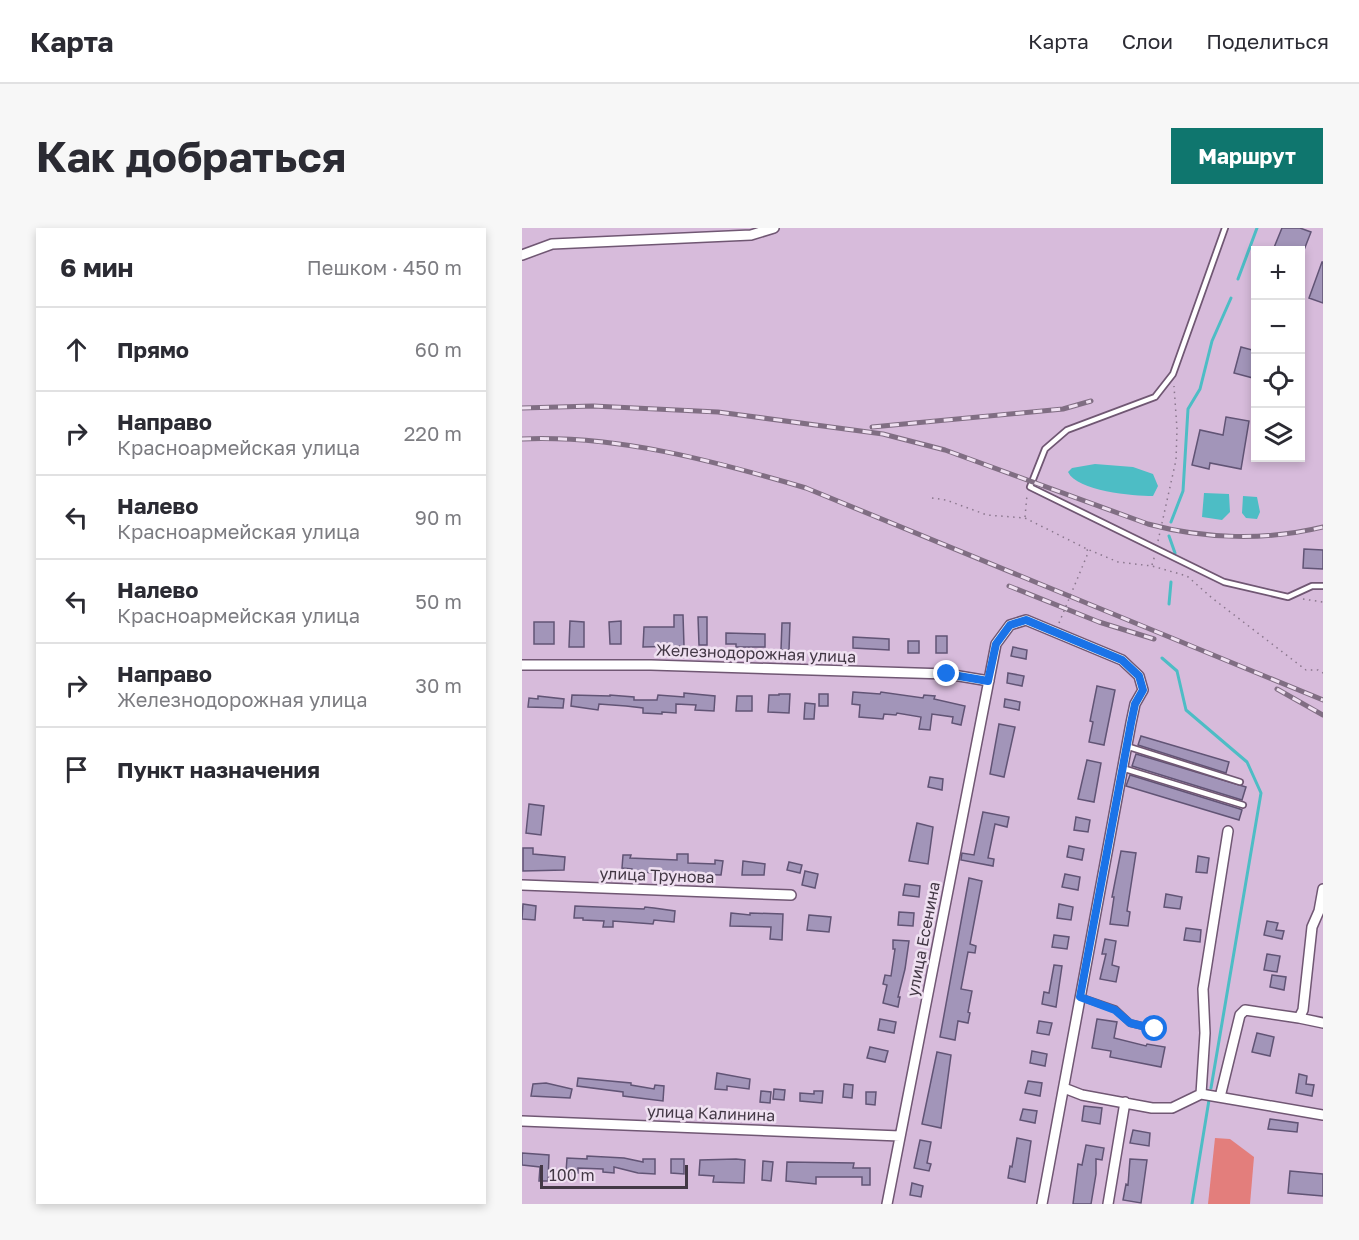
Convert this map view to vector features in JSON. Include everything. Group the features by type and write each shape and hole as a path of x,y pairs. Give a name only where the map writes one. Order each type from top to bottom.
{"street":[{"path":"522,255 552,244 751,235 774,228"},
{"name":"улица Есенина","path":"887,1204 996,644 1010,625 1026,620 1122,660 1139,676 1143,690 1135,704 1126,746 1042,1204"},
{"name":"Железнодорожная улица","path":"522,665 651,665 935,673 988,681"},
{"path":"1200,1094 1205,1033 1203,989 1228,831"},
{"name":"улица Трунова","path":"522,885 791,895"},
{"path":"1299,1018 1303,1010 1312,927 1319,911 1323,889"},
{"path":"1220,1097 1240,1015 1245,1010 1323,1023"},
{"path":"1064,1088 1082,1095 1152,1108 1172,1108 1200,1094 1323,1115"},
{"path":"1108,1204 1125,1102"},
{"name":"улица Калинина","path":"522,1121 900,1136"}],"lane":[{"path":"1225,228 1173,374 1155,396 1066,430 1045,449 1030,487 1224,582 1288,597 1312,586 1323,586"},
{"path":"1126,746 1240,782"},
{"path":"1122,768 1243,805"},
{"path":"1080,997 1115,1010 1130,1023 1155,1029"}],"path":[{"path":"1152,566 1176,460 1177,429 1173,374"},
{"path":"1025,518 1030,487"},
{"path":"932,498 946,500 987,515 1025,518 1118,562 1152,566 1187,576 1306,670 1318,670 1323,674"},
{"path":"1055,632 1088,553 1087,549"},
{"path":"1288,597 1323,602"}],"shaded area":[{"path":"1095,464 1133,467 1153,474 1158,486 1153,496 1106,491 1082,484 1068,472 1072,468"},
{"path":"1204,493 1229,494 1230,512 1222,520 1202,517"},
{"path":"1243,496 1257,497 1260,512 1257,519 1246,518 1242,513"},
{"path":"1215,1138 1230,1139 1254,1157 1250,1204 1208,1204"}],"building":[{"path":"1282,228 1300,228 1311,232 1305,247 1275,246"},
{"path":"1323,262 1323,303 1309,298"},
{"path":"1241,347 1251,350 1251,377 1234,373"},
{"path":"1226,417 1249,421 1241,469 1210,463 1209,469 1192,465 1200,430 1223,435"},
{"path":"1304,549 1323,550 1323,569 1303,568"},
{"path":"674,615 683,615 684,646 643,647 644,627 674,627"},
{"path":"698,617 707,617 707,645 699,645"},
{"path":"570,621 584,622 584,647 569,647"},
{"path":"621,621 621,644 610,644 609,622"},
{"path":"534,622 554,622 554,644 534,644"},
{"path":"782,623 790,623 789,650 781,650"},
{"path":"726,633 765,634 765,647 736,647 736,644 726,644"},
{"path":"936,636 947,636 947,653 936,653"},
{"path":"853,637 889,639 889,650 853,648"},
{"path":"908,641 919,641 919,653 908,653"},
{"path":"1013,647 1027,650 1026,659 1011,656"},
{"path":"1008,673 1024,676 1022,686 1007,683"},
{"path":"1097,686 1115,690 1104,745 1089,742 1093,722 1090,721"},
{"path":"853,692 880,694 881,692 923,698 924,695 935,696 934,699 965,706 961,725 952,723 953,717 932,714 930,730 919,729 921,717 897,713 896,715 884,714 883,719 859,717 860,705 852,704"},
{"path":"684,693 715,696 714,711 695,710 696,705 676,704 676,713 662,712 662,714 643,713 643,708 626,706 599,704 598,710 571,706 572,695 610,695 634,697 634,700 657,700 658,695 684,697"},
{"path":"790,694 789,713 768,712 769,695"},
{"path":"819,694 828,694 828,706 819,706"},
{"path":"538,696 564,699 563,708 528,707 529,698 538,699"},
{"path":"737,696 752,696 752,711 736,711"},
{"path":"1005,699 1020,702 1019,710 1004,707"},
{"path":"805,703 815,704 814,719 804,719"},
{"path":"999,724 1015,727 1004,777 990,774"},
{"path":"1141,736 1229,762 1226,773 1138,745"},
{"path":"1136,754 1246,787 1242,800 1132,766"},
{"path":"1087,760 1101,763 1094,802 1078,799"},
{"path":"1130,775 1240,809 1242,810 1239,820 1126,786"},
{"path":"930,777 943,779 942,790 928,787"},
{"path":"529,804 544,806 541,835 526,833"},
{"path":"983,812 1009,817 1007,827 995,824 988,858 994,859 993,866 961,860 962,853 974,855"},
{"path":"1076,817 1090,820 1088,832 1074,830"},
{"path":"917,823 933,827 928,864 909,861"},
{"path":"1069,846 1084,849 1082,860 1067,857"},
{"path":"523,848 533,848 533,854 565,857 564,870 523,871"},
{"path":"1121,851 1136,853 1127,911 1130,912 1128,926 1110,924 1114,897 1112,897"},
{"path":"677,854 688,854 688,863 715,864 715,860 723,861 721,875 632,872 632,869 622,868 623,855 631,855 630,858 677,860"},
{"path":"1198,856 1209,858 1207,873 1196,872"},
{"path":"743,861 765,864 764,875 742,875"},
{"path":"789,862 802,865 800,873 787,870"},
{"path":"805,871 818,874 815,888 802,885"},
{"path":"1065,874 1080,877 1078,890 1062,887"},
{"path":"969,878 982,881 970,944 976,946 975,953 968,952 961,989 972,991 968,1012 970,1013 968,1023 958,1021 955,1040 940,1037"},
{"path":"905,884 920,886 919,897 903,895"},
{"path":"1166,894 1182,897 1180,909 1164,907"},
{"path":"523,904 536,906 535,920 522,919"},
{"path":"1059,904 1073,907 1071,920 1057,918"},
{"path":"575,906 644,909 645,907 675,911 674,922 654,920 653,924 613,921 613,927 603,927 604,921 574,918"},
{"path":"899,912 914,913 913,926 898,925"},
{"path":"731,913 783,914 782,940 770,939 771,927 730,926"},
{"path":"809,915 831,917 829,932 807,930"},
{"path":"1267,921 1278,923 1276,930 1284,931 1282,939 1264,935"},
{"path":"1186,928 1201,930 1200,942 1184,940"},
{"path":"1054,935 1069,937 1067,949 1052,947"},
{"path":"1105,939 1116,941 1112,965 1119,967 1116,982 1100,979 1106,954 1102,954"},
{"path":"893,940 909,941 898,1007 883,1003 887,985 883,984 885,975 891,976 895,949 893,949"},
{"path":"1267,954 1280,956 1277,972 1264,970"},
{"path":"1054,965 1062,966 1056,1007 1042,1004 1044,992 1049,993"},
{"path":"1272,975 1286,977 1284,990 1270,987"},
{"path":"880,1019 896,1022 894,1033 878,1030"},
{"path":"1097,1019 1117,1022 1114,1038 1146,1046 1147,1044 1165,1047 1161,1067 1110,1057 1111,1051 1092,1048"},
{"path":"1039,1021 1052,1023 1049,1035 1037,1033"},
{"path":"1257,1033 1274,1037 1270,1056 1252,1052"},
{"path":"870,1047 888,1051 885,1062 867,1058"},
{"path":"1032,1051 1047,1054 1045,1066 1030,1063"},
{"path":"937,1052 951,1055 941,1128 922,1124"},
{"path":"717,1073 750,1079 749,1089 727,1086 727,1090 715,1089"},
{"path":"1299,1074 1307,1076 1306,1084 1314,1085 1312,1096 1296,1093"},
{"path":"578,1078 631,1083 631,1085 654,1089 655,1085 664,1086 663,1101 623,1096 623,1092 577,1086"},
{"path":"1028,1081 1042,1083 1040,1096 1025,1093"},
{"path":"546,1083 572,1089 570,1098 531,1096 533,1084"},
{"path":"844,1084 853,1085 852,1098 843,1097"},
{"path":"774,1089 785,1090 784,1100 773,1099"},
{"path":"761,1091 771,1092 770,1103 760,1102"},
{"path":"814,1091 823,1091 822,1103 800,1101 800,1093 814,1094"},
{"path":"866,1092 876,1092 875,1105 866,1104"},
{"path":"1084,1106 1102,1108 1100,1124 1082,1121"},
{"path":"1023,1109 1037,1111 1035,1123 1020,1120"},
{"path":"1270,1119 1298,1123 1297,1132 1268,1129"},
{"path":"1133,1130 1150,1133 1149,1146 1130,1143"},
{"path":"1017,1138 1031,1141 1025,1182 1008,1178"},
{"path":"920,1140 931,1142 927,1163 931,1164 929,1171 914,1168"},
{"path":"1086,1145 1104,1148 1102,1160 1096,1159 1091,1204 1073,1204 1078,1164 1082,1165"},
{"path":"522,1153 549,1155 548,1181 539,1181 540,1167 522,1165"},
{"path":"587,1156 624,1158 643,1162 643,1159 655,1159 655,1174 638,1173 614,1167 614,1173 603,1172 603,1169 578,1168 578,1173 566,1172 567,1158 587,1159"},
{"path":"671,1159 684,1159 684,1174 671,1173"},
{"path":"1130,1159 1147,1160 1141,1203 1123,1200 1126,1184 1128,1185"},
{"path":"700,1160 745,1160 744,1183 713,1182 714,1176 699,1175"},
{"path":"763,1161 773,1162 771,1181 762,1180"},
{"path":"787,1162 854,1163 853,1168 870,1168 870,1185 862,1185 862,1177 816,1177 816,1184 786,1181"},
{"path":"1290,1171 1323,1174 1323,1196 1288,1193"},
{"path":"912,1183 923,1186 921,1197 910,1195"}],"waterway":[{"path":"1238,279 1257,228"},
{"path":"1171,522 1183,491 1188,409 1200,389 1212,341 1231,298"},
{"path":"1169,536 1175,553"},
{"path":"1169,604 1171,582"},
{"path":"1162,658 1177,671 1186,710 1247,762 1261,793 1211,1088"},
{"path":"1192,1204 1209,1100"}],"railway":[{"path":"872,427 1063,409 1091,401"},
{"path":"522,408 593,406 718,412 883,434 945,450 1148,524 1169,529 1213,535 1257,536 1279,535 1323,527"},
{"path":"522,439 594,441 666,452 736,468 806,488 1323,700"},
{"path":"1009,586 1099,622 1154,639"},
{"path":"1277,689 1323,715"}],"route":[{"path":"947,674 988,681 996,644 1010,625 1026,620 1122,660 1139,676 1143,690 1135,704 1131,723 1080,997 1115,1010 1130,1023 1155,1029"}]}
